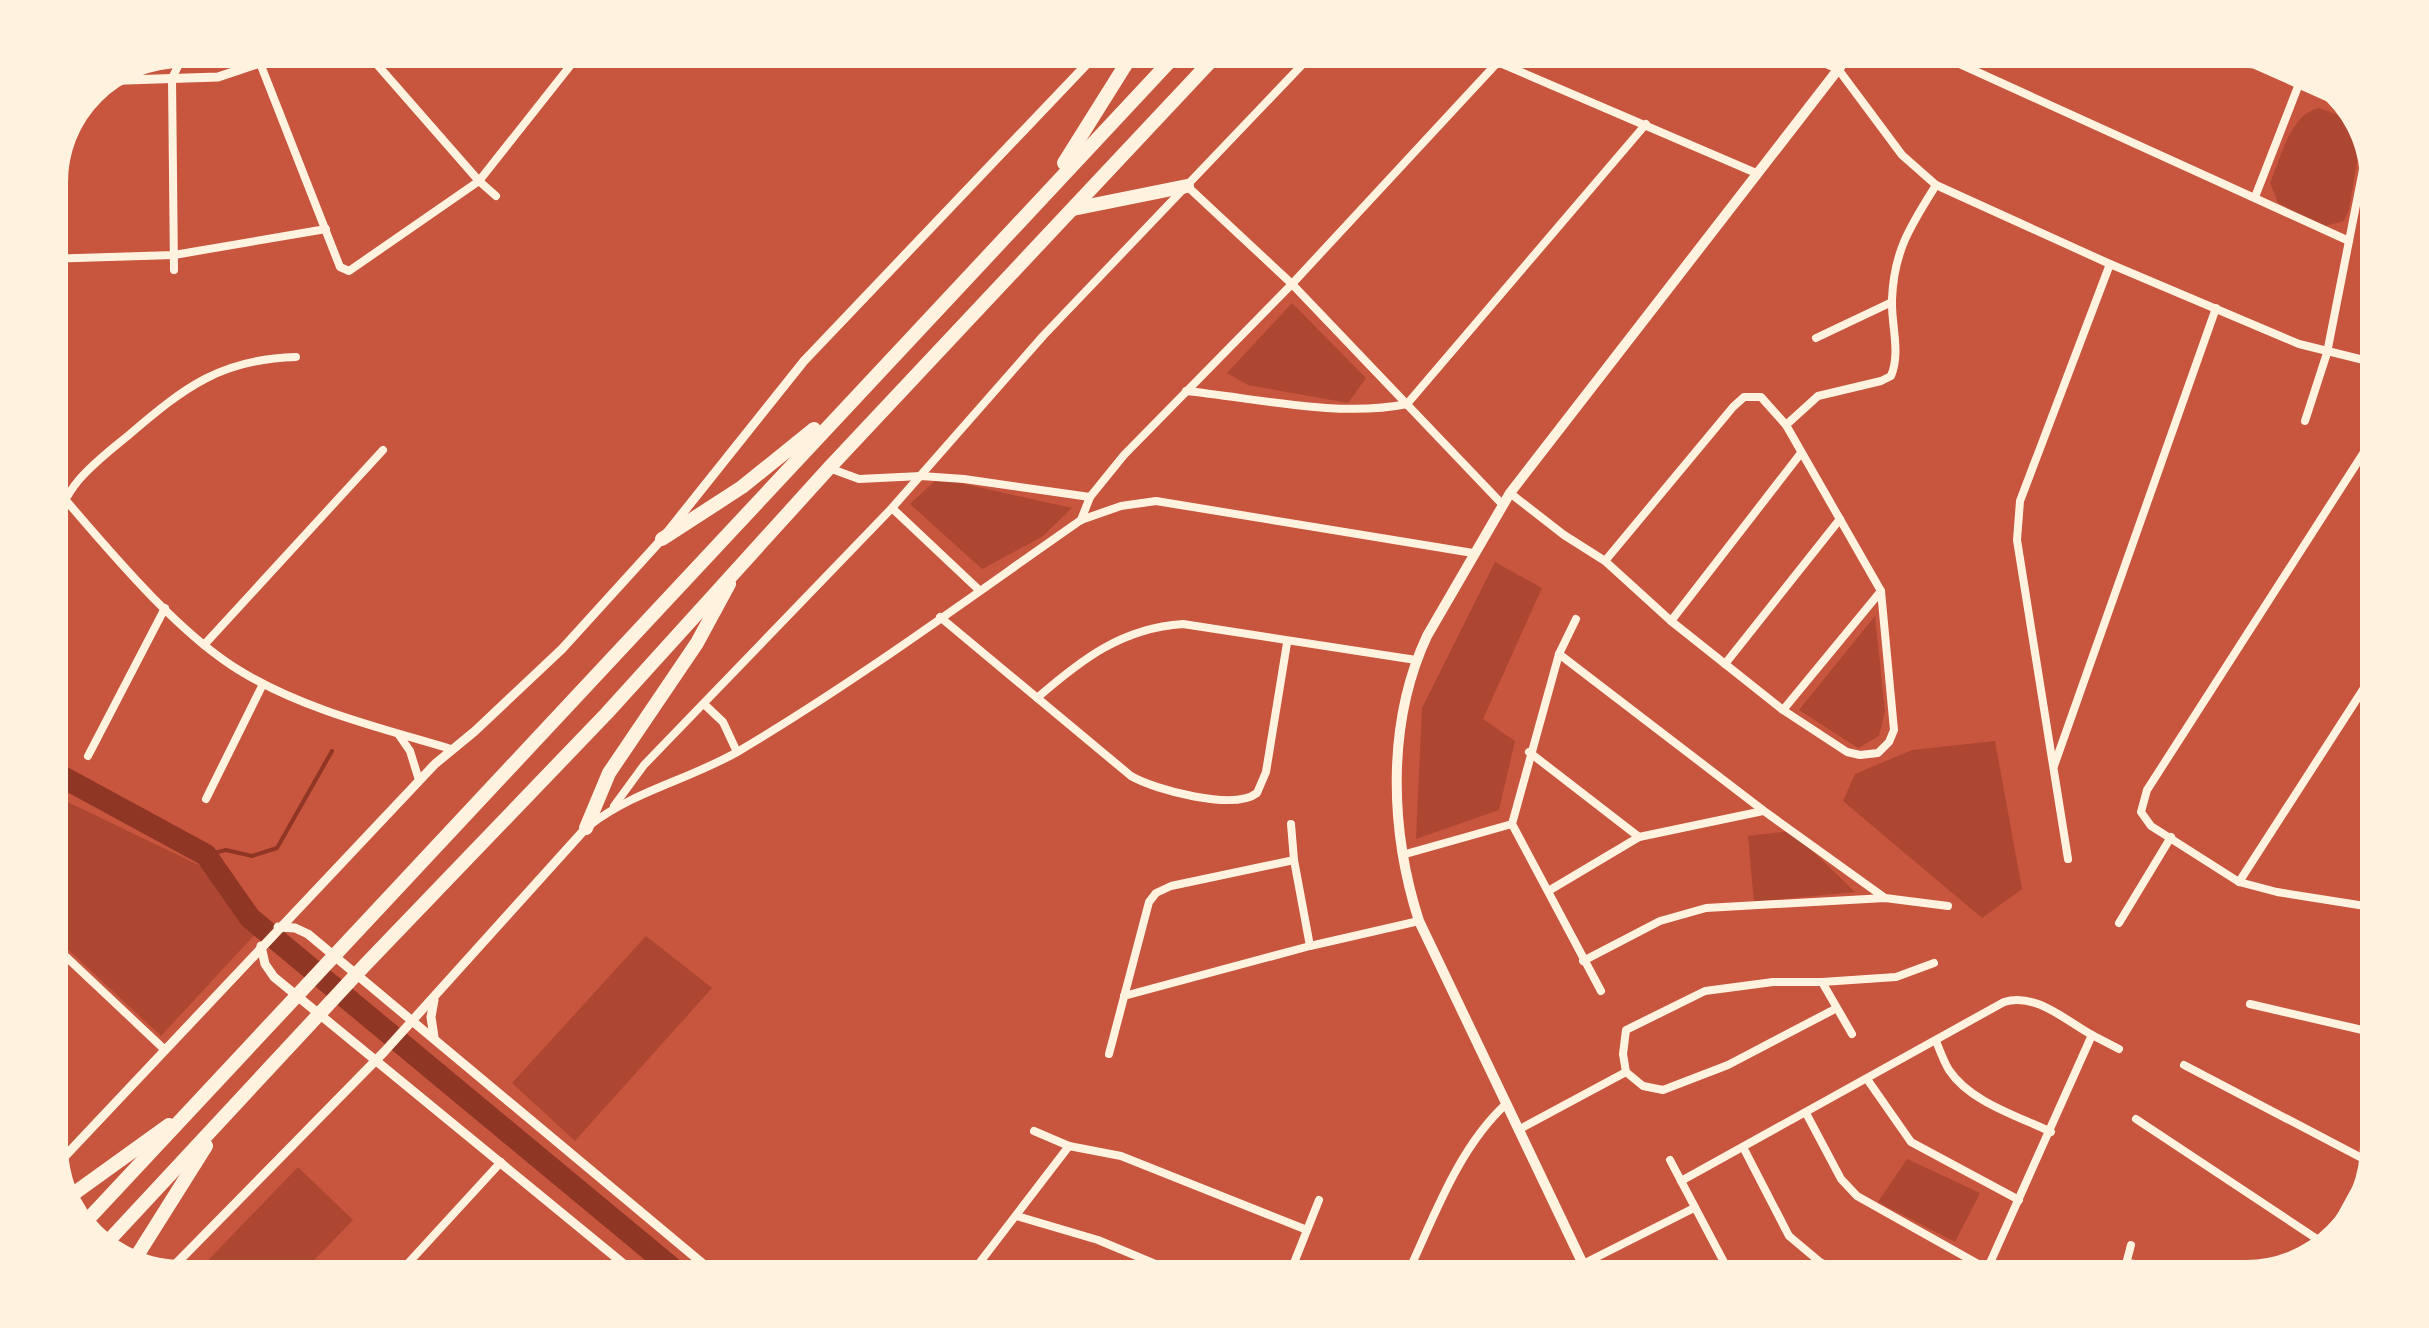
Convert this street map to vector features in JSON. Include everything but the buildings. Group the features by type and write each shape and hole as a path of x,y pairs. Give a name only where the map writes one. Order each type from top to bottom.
{"highway":[{"path":"1038,200 1082,138 1128,62"},
{"path":"88,1219 1170,62"},
{"path":"109,1240 607,713 738,566 1210,62"},
{"path":"1072,209 1187,186"},
{"path":"662,540 742,487 857,394"},
{"path":"586,828 609,773 697,644 738,566"},
{"path":"73,1194 198,1104"},
{"path":"137,1256 225,1115"}],"main road":[{"path":"1583,1264 1419,921 1404,874 1397,752 1416,660 1510,492 1844,62"}],"street":[{"path":"174,270 172,78 180,62"},
{"path":"375,62 496,196"},
{"path":"122,80 218,77 260,63 340,268 349,271 479,181 571,62"},
{"path":"64,1158 419,780 562,648 662,540 804,361 1089,62"},
{"path":"176,1265 384,1052 586,828 614,806 644,765 892,508 1043,336 1305,62"},
{"path":"1821,62 1838,69 1902,154 1936,185 2216,308 2328,352 2366,361"},
{"path":"1956,62 2350,241"},
{"path":"2250,62 2335,101"},
{"path":"1081,520 1090,497 1124,455 1292,284 1497,63 1756,174"},
{"path":"2255,197 2299,84"},
{"path":"1186,390 1353,409 1382,410 1407,404 1646,124"},
{"path":"2306,420 2328,352 2364,163"},
{"path":"1786,425 1818,396 1890,376 1896,358 1892,302 1899,248 1936,185"},
{"path":"1187,186 1292,284 1502,504"},
{"path":"63,258 174,255 326,228"},
{"path":"2068,859 2016,518 2110,264"},
{"path":"1816,338 1892,302"},
{"path":"2052,770 2216,308"},
{"path":"63,504 94,464 198,380 236,365 296,357"},
{"path":"1510,492 1564,535 1605,561 1725,664 1834,746 1860,755 1878,753 1889,742 1894,730 1893,695 1881,591 1786,425 1761,397 1744,397 1605,561"},
{"path":"2366,449 2147,790 2141,812 2144,818 2239,882 2366,906"},
{"path":"204,646 383,450"},
{"path":"1671,620 1802,453"},
{"path":"829,468 859,478 920,476 1090,497"},
{"path":"63,497 204,646 264,684 451,749"},
{"path":"614,806 668,786 737,752 1081,520 1121,506 1156,501 1474,553"},
{"path":"892,508 979,590"},
{"path":"1725,664 1840,519"},
{"path":"1782,710 1881,591"},
{"path":"88,756 165,608"},
{"path":"940,618 1145,784 1240,800 1257,793 1266,772 1287,642"},
{"path":"1576,618 1558,654 1512,824 1550,890 1600,992"},
{"path":"1037,698 1080,660 1110,642 1161,625 1183,624 1416,660"},
{"path":"1558,654 1885,898"},
{"path":"206,799 264,684"},
{"path":"2239,882 2366,685"},
{"path":"704,704 723,722 737,752"},
{"path":"399,734 410,751 419,780"},
{"path":"1529,752 1639,838"},
{"path":"1550,890 1639,838 1764,811"},
{"path":"1291,824 1310,946"},
{"path":"1402,855 1512,824"},
{"path":"2119,923 2171,836"},
{"path":"1110,1054 1143,916 1156,893 1171,886 1294,860"},
{"path":"1582,961 1682,913 1706,908 1885,898 1948,906"},
{"path":"1124,996 1419,921"},
{"path":"278,928 295,928 308,934 706,1266"},
{"path":"262,944 265,964 274,977 625,1266"},
{"path":"63,955 164,1050"},
{"path":"63,963 67,959"},
{"path":"1835,1009 1728,1065 1663,1090 1643,1086 1626,1072 1626,1030 1705,991 1773,982 1896,977 1934,963"},
{"path":"1822,982 1852,1034"},
{"path":"434,1037 431,1017 435,997"},
{"path":"1681,1181 2018,998 2030,1000 2119,1049"},
{"path":"2250,1004 2366,1031"},
{"path":"1988,1266 2092,1035"},
{"path":"1936,1041 1959,1082 1983,1099 2050,1132"},
{"path":"2184,1065 2365,1160"},
{"path":"1518,1130 1626,1072"},
{"path":"362,1075 389,1074"},
{"path":"1867,1078 1910,1142 2019,1200"},
{"path":"1411,1266 1467,1153 1484,1126 1506,1104"},
{"path":"1806,1114 1842,1179 1856,1196 1982,1266"},
{"path":"2136,1119 2320,1240"},
{"path":"1034,1131 1069,1146 1121,1156 1308,1230"},
{"path":"977,1266 1069,1146"},
{"path":"1743,1148 1789,1236 1828,1266"},
{"path":"1670,1160 1726,1266"},
{"path":"410,1266 408,1264 500,1162"},
{"path":"1293,1266 1319,1200"},
{"path":"1583,1264 1694,1208"},
{"path":"1016,1216 1098,1240 1160,1266"},
{"path":"2125,1266 2132,1245"},
{"path":"2126,1262 2160,1266"}],"shaded area":[{"path":"2319,108 2347,118 2360,144 2349,210 2344,221 2325,226 2278,203 2270,183 2294,128 2309,112"},
{"path":"1292,303 1366,378 1348,403 1248,385 1227,373"},
{"path":"938,478 1072,508 1042,537 982,569 910,504"},
{"path":"1495,562 1542,588 1483,719 1515,741 1499,810 1416,839 1422,708"},
{"path":"1875,616 1885,711 1879,736 1858,748 1799,710"},
{"path":"1995,741 2022,889 1982,918 1843,801 1855,774 1912,750"},
{"path":"63,800 211,871 247,922 258,931 161,1036 63,945"},
{"path":"1792,831 1855,892 1754,902 1748,836"},
{"path":"646,936 712,988 575,1141 512,1083"},
{"path":"1907,1159 1980,1193 1955,1242 1878,1202"},
{"path":"298,1167 353,1220 308,1266 203,1266"}],"waterway":[{"path":"206,855 226,850 252,856 277,848 332,751"},
{"path":"63,777 206,855 250,918 670,1266"}]}
